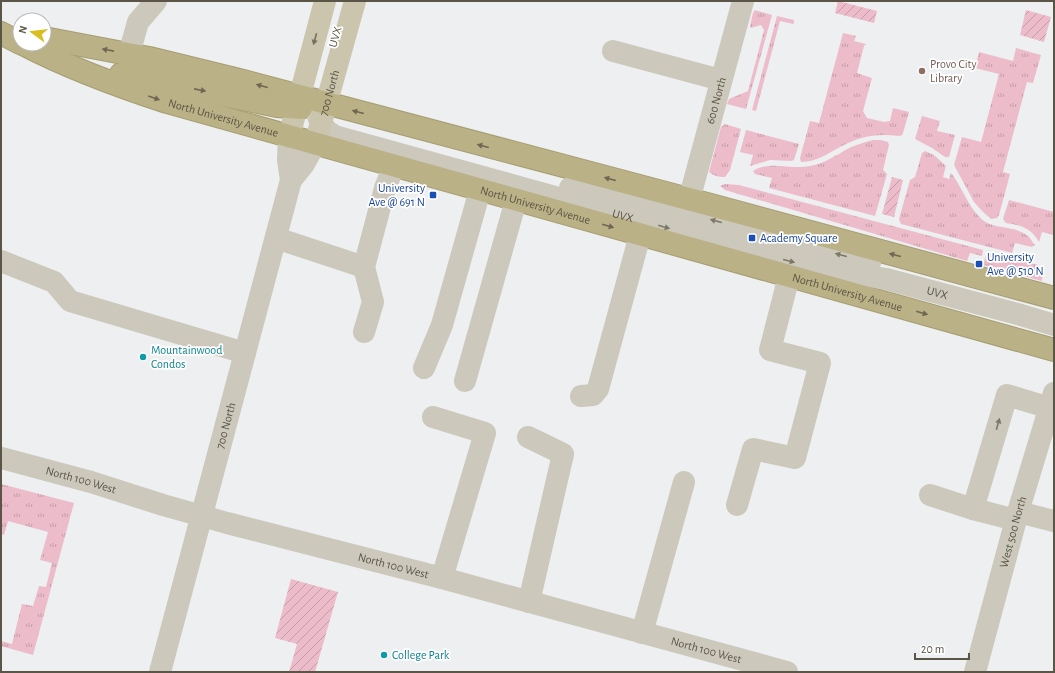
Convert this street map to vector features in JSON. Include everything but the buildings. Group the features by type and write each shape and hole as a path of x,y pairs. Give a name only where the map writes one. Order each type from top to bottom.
{"highway":[{"path":"1,32 12,33"},
{"path":"1,32 12,38"},
{"path":"52,40 129,54 201,71 313,106 689,200 1054,298"},
{"name":"North University Avenue","path":"40,52 119,86 167,102 1054,350"},
{"path":"52,58 132,77 277,106 313,106"}],"main road":[{"name":"700 North","path":"315,144 313,106 325,1"},
{"name":"700 North","path":"289,137 313,106 355,1"}],"street":[{"path":"129,54 138,22 156,1"},
{"name":"UVX","path":"344,1 313,106 328,132 335,136 768,256 805,265 886,279 1054,325"},
{"name":"600 North","path":"689,200 743,1"},
{"path":"613,51 721,80"},
{"name":"UVX","path":"313,106 328,116 334,126 344,132 510,177 635,200 1021,303 1054,315"},
{"name":"700 North","path":"160,672 291,180 289,165 289,137"},
{"name":"700 North","path":"291,180 304,164 315,144"},
{"path":"364,332 373,302 364,267 385,188 394,166"},
{"path":"424,368 442,324 480,190"},
{"path":"465,380 516,200"},
{"path":"581,396 593,395 598,389 640,235"},
{"path":"276,238 364,267"},
{"path":"1,262 54,282 70,301 245,353"},
{"path":"737,505 753,449 795,458 820,364 770,350 789,276"},
{"path":"974,509 1007,395 1052,400"},
{"name":"West 500 North","path":"975,672 1017,516 1052,400"},
{"path":"433,418 485,433 442,578"},
{"path":"528,436 562,454 529,602"},
{"name":"North 100 West","path":"1,458 91,482 202,516 442,578 787,672"},
{"path":"642,633 684,482"},
{"path":"930,495 974,509 1054,521"}],"green space":[{"path":"838,1 877,11 874,23 835,13"},
{"path":"755,10 772,15 746,109 727,104 729,99 748,91 764,30 761,25 751,28 750,26"},
{"path":"1026,10 1051,17 1044,42 1020,35"},
{"path":"777,16 794,20 794,23 780,21 756,111 752,110"},
{"path":"843,33 856,36 854,41 866,44 864,46 857,73 872,78 863,111 867,118 884,122 890,121 893,108 909,112 903,133 899,136 869,136 849,143 817,159 801,162 800,158 810,121 819,123"},
{"path":"1016,48 1041,55 1033,83 1027,82 1003,172 1010,174 999,215 997,218 991,219 974,202 954,165 962,137 981,142 999,74 975,68 979,52 1013,61"},
{"path":"922,116 940,121 937,131 955,135 949,157 945,157 915,139"},
{"path":"725,124 741,129 730,170 725,177 723,177 709,172 721,127"},
{"path":"746,130 799,144 794,160 770,160 750,166 753,155 740,152"},
{"path":"873,140 888,142 889,145 883,170 887,174 875,216 769,188 772,178 755,174 753,171 766,166 803,167 814,165 825,161 851,147"},
{"path":"925,151 934,155 946,166 943,177 949,179 951,173 978,216 989,224 1020,231 1028,236 1035,245 1032,247 1015,243 1012,253 901,224 899,219 910,180 915,177 922,153"},
{"path":"892,177 903,180 894,217 882,214"},
{"path":"725,184 739,185 983,250 982,256 970,253 967,261 725,190 720,186"},
{"path":"1009,200 1054,212 1054,235 1042,232 1039,242 1026,228 1006,223 1003,219"},
{"path":"987,252 1038,265 1043,272 1042,281 983,265"},
{"path":"1,484 74,503 33,655 1,646 1,641 12,644 22,604 33,606 39,586 46,587 52,563 40,560 48,532 8,521 4,535 1,534"},
{"path":"291,579 338,592 315,672 289,672 297,644 275,638"}],"place":[{"name":"Provo City Library","path":"922,71"},
{"name":"University Ave @ 691 N","path":"433,195"},
{"name":"Academy Square","path":"752,238"},
{"name":"University Ave @ 510 N","path":"979,264"},
{"name":"Mountainwood Condos","path":"143,357"},
{"name":"College Park","path":"384,655"}]}
